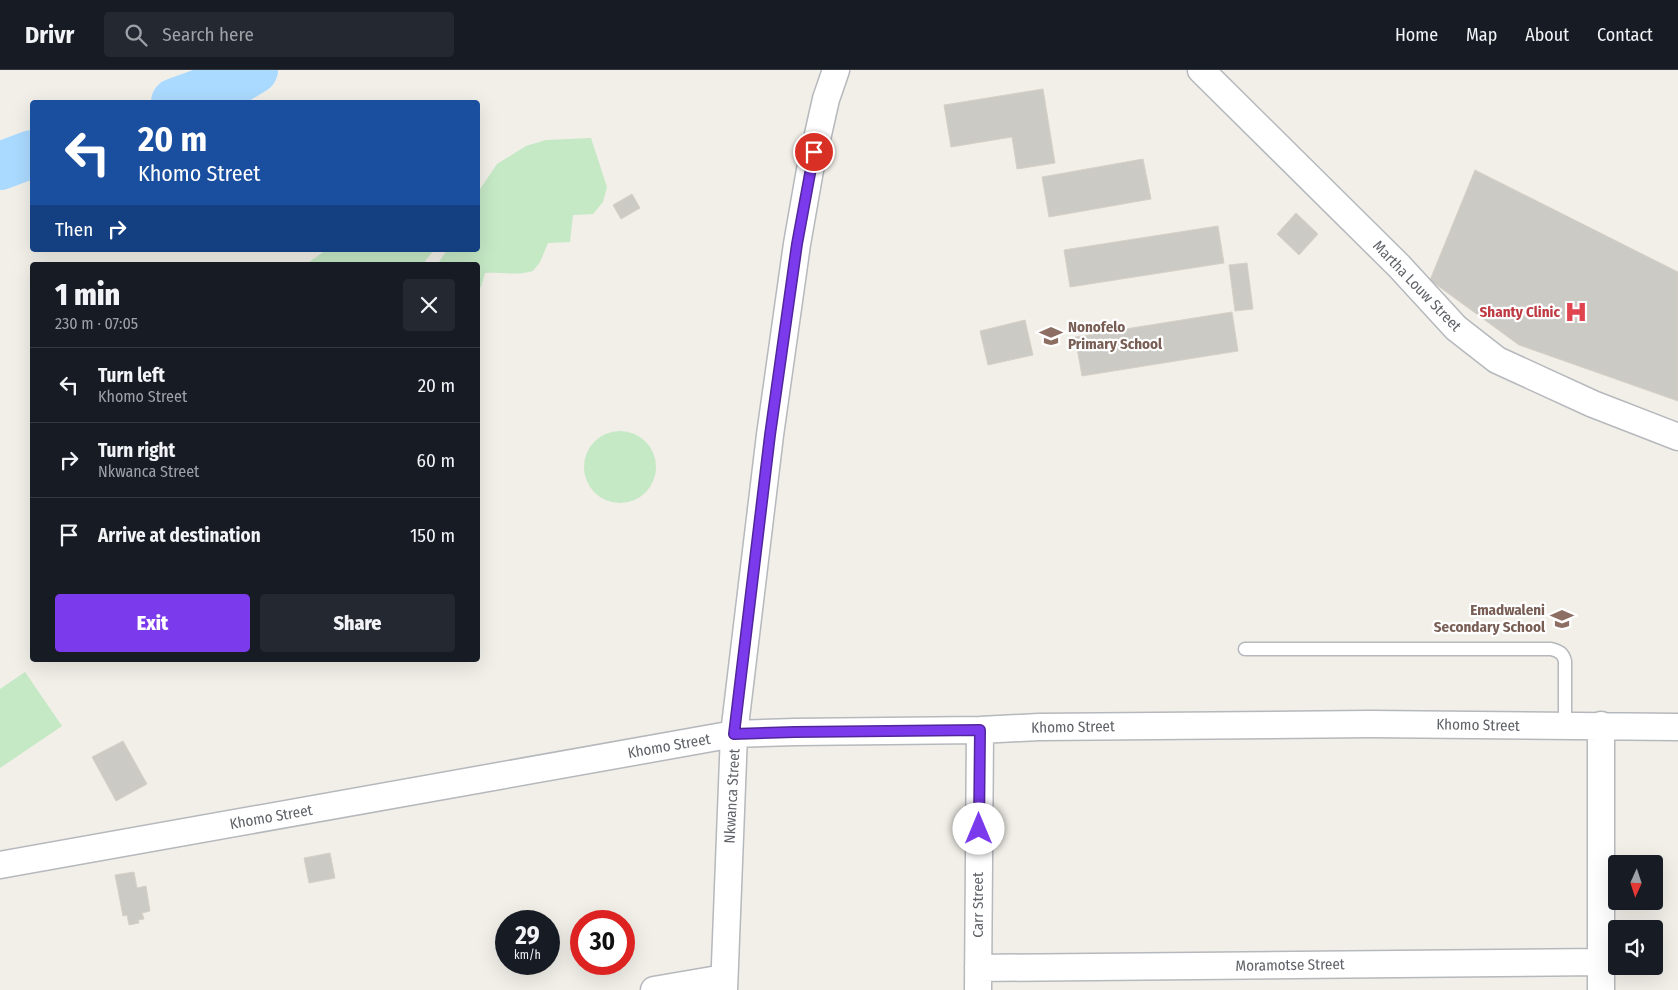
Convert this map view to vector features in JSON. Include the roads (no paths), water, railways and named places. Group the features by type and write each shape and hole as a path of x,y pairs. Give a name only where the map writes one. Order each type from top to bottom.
{"street":[{"name":"Nkwanca Street","path":"724,984 734,734 770,435 797,244 812,161 826,99 836,70"},
{"name":"Martha Louw Street","path":"1201,70 1399,266 1456,328 1497,360 1593,404 1678,437"},
{"name":"Khomo Street","path":"0,865 734,734 980,730 1038,727 1370,724 1678,727"},
{"path":"1601,726 1601,990"},
{"name":"Carr Street","path":"978,979 980,730"},
{"name":"Moramotse Street","path":"978,979 1601,962"},
{"path":"654,990 724,984"}],"lane":[{"path":"1245,649 1551,649 1560,651 1565,661 1565,726"}],"waterway":[{"path":"181,100 239,79 254,70"},
{"path":"0,166 30,155"}],"place":[{"name":"Shanty Clinic","path":"1576,312"},
{"name":"Nonofelo Primary School","path":"1051,336"},
{"name":"Emadwaleni Secondary School","path":"1562,619"}]}
